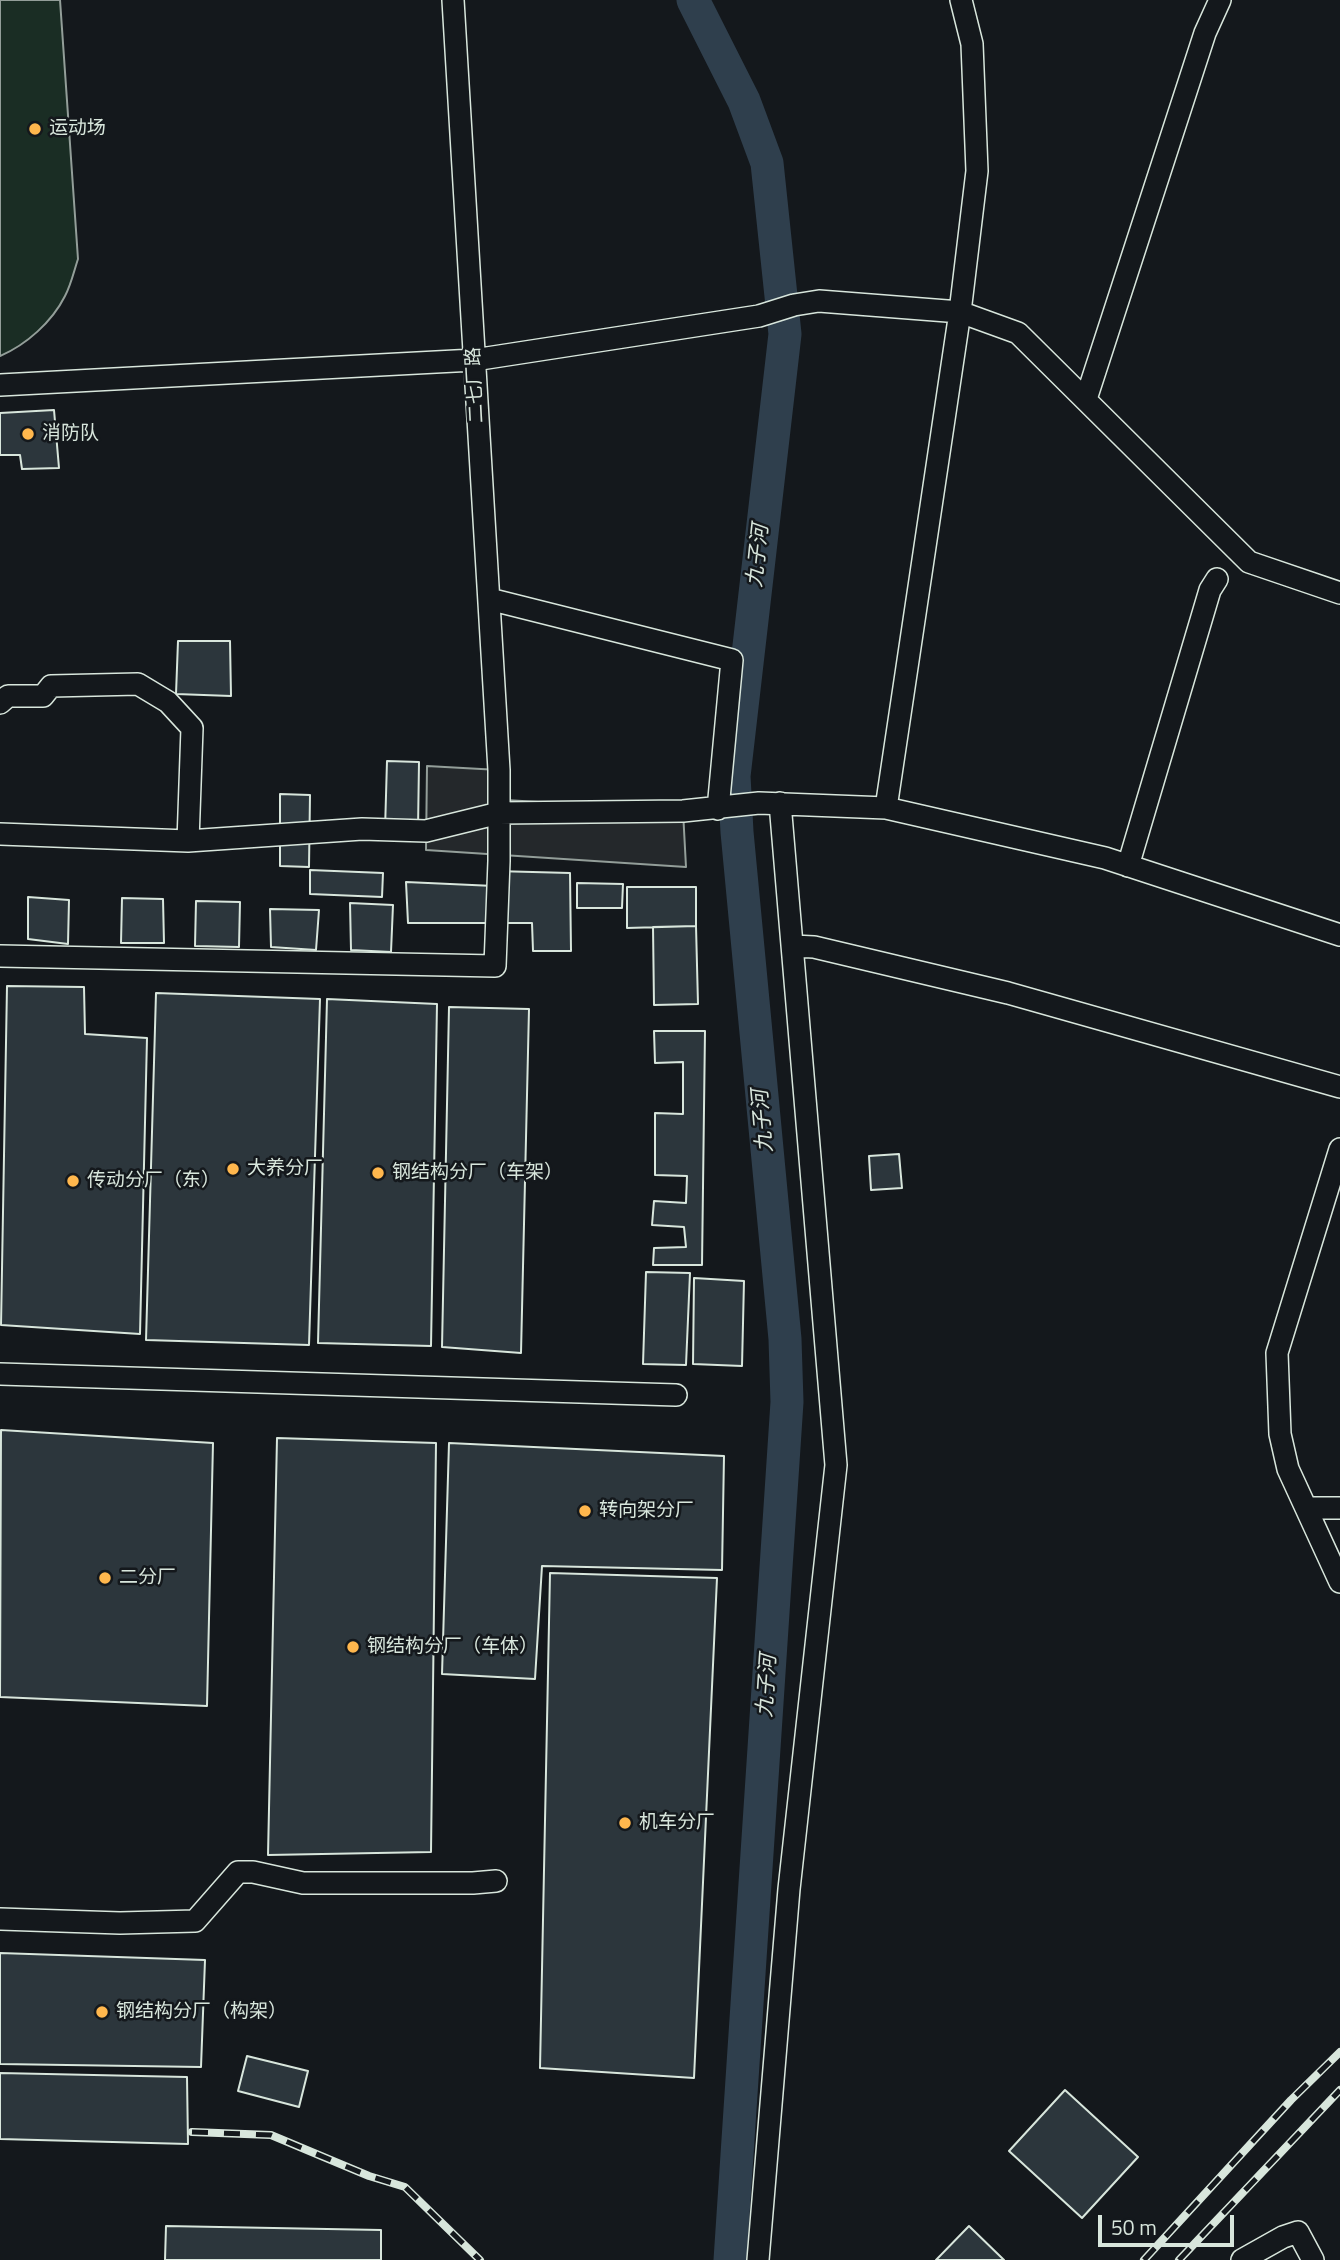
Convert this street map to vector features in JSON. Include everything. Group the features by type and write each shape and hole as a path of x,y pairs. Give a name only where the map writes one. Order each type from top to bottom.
{"street":[{"name":"二七厂路","path":"0,956 495,966 499,770 453,0"},
{"path":"886,808 960,312 977,171 972,44 961,0"},
{"path":"1086,399 1205,33 1220,0"},
{"path":"0,385 474,360 759,316 794,305 819,301 960,312 1018,333 1249,562 1340,593"},
{"path":"1128,866 1210,590 1217,579"},
{"path":"489,599 732,660 718,809"},
{"path":"0,703 8,696 43,695 51,686 138,684 168,702 192,728 188,841"},
{"path":"0,834 188,841 362,829 426,831 499,813 718,809 759,803 886,808 1105,858 1340,935"},
{"path":"758,2260 789,1889 836,1465 780,803"},
{"path":"793,946 814,947 1008,993 1340,1087"},
{"path":"1340,1149 1337,1173 1277,1353 1280,1434 1288,1469 1340,1582"},
{"path":"0,1374 676,1395"},
{"path":"1307,1508 1340,1508"},
{"path":"0,1919 120,1923 195,1922 238,1872 253,1872 303,1882 496,1881"},
{"path":"1242,2260 1283,2237 1298,2232 1313,2260"}],"green space":[{"name":"运动场","path":"0,0 60,0 78,259 67,292 46,324 29,339 0,356"}],"shaded area":[{"path":"427,766 499,770 506,800 683,811 686,867 426,850"}],"building":[{"name":"消防队","path":"54,410 59,468 22,469 20,455 0,455 0,413"},
{"path":"178,641 230,641 231,696 176,694"},
{"path":"387,761 419,762 418,830 385,830"},
{"path":"280,794 310,795 309,867 280,866"},
{"path":"310,870 383,873 382,897 310,894"},
{"path":"495,871 570,873 571,951 533,951 532,923 408,923 406,882 494,886"},
{"path":"577,883 623,884 622,908 577,908"},
{"path":"627,887 696,887 696,926 627,928"},
{"path":"28,897 69,900 68,944 28,939"},
{"path":"122,898 163,899 164,943 121,943"},
{"path":"196,901 240,902 239,947 195,946"},
{"path":"350,903 393,905 391,952 351,950"},
{"path":"270,909 319,910 316,950 271,947"},
{"path":"696,926 698,1004 654,1005 653,927"},
{"name":"传动分厂（东）","path":"7,986 84,987 85,1034 147,1038 140,1334 1,1325"},
{"name":"大养分厂","path":"156,993 320,999 309,1345 146,1340"},
{"name":"钢结构分厂（车架）","path":"327,999 437,1004 431,1346 318,1343"},
{"path":"449,1007 529,1009 521,1353 442,1347"},
{"path":"654,1031 705,1031 702,1265 653,1265 654,1248 686,1247 684,1227 652,1225 654,1201 686,1203 687,1176 655,1175 655,1113 683,1114 683,1062 655,1063"},
{"path":"899,1154 902,1188 871,1190 869,1156"},
{"path":"646,1272 690,1273 686,1365 643,1364"},
{"path":"694,1278 744,1281 742,1366 693,1364"},
{"name":"二分厂","path":"1,1430 213,1443 207,1706 0,1697"},
{"name":"钢结构分厂（车体）","path":"277,1438 436,1443 431,1852 268,1855"},
{"name":"转向架分厂","path":"449,1443 724,1456 722,1570 542,1566 535,1679 442,1674"},
{"name":"机车分厂","path":"550,1573 717,1578 694,2078 540,2068"},
{"name":"钢结构分厂（构架）","path":"0,1953 205,1960 201,2067 0,2064"},
{"path":"247,2056 308,2071 299,2107 238,2091"},
{"path":"0,2073 187,2077 188,2144 0,2139"},
{"path":"1065,2090 1138,2157 1082,2218 1009,2151"},
{"path":"166,2226 381,2230 381,2260 165,2260"},
{"path":"969,2226 1004,2260 936,2260"}],"waterway":[{"name":"九子河","path":"693,0 744,101 767,163 785,334 734,776 785,1339 787,1402 730,2260"}],"railway":[{"path":"1144,2260 1291,2100 1340,2052"},
{"path":"1179,2260 1340,2090"},
{"path":"192,2132 271,2135 369,2176 405,2187 480,2260"}],"place":[{"name":"运动场","path":"35,129"},
{"name":"消防队","path":"28,434"},
{"name":"大养分厂","path":"233,1169"},
{"name":"钢结构分厂（车架）","path":"378,1173"},
{"name":"传动分厂（东）","path":"73,1181"},
{"name":"转向架分厂","path":"585,1511"},
{"name":"二分厂","path":"105,1578"},
{"name":"钢结构分厂（车体）","path":"353,1647"},
{"name":"机车分厂","path":"625,1823"},
{"name":"钢结构分厂（构架）","path":"102,2012"}]}
